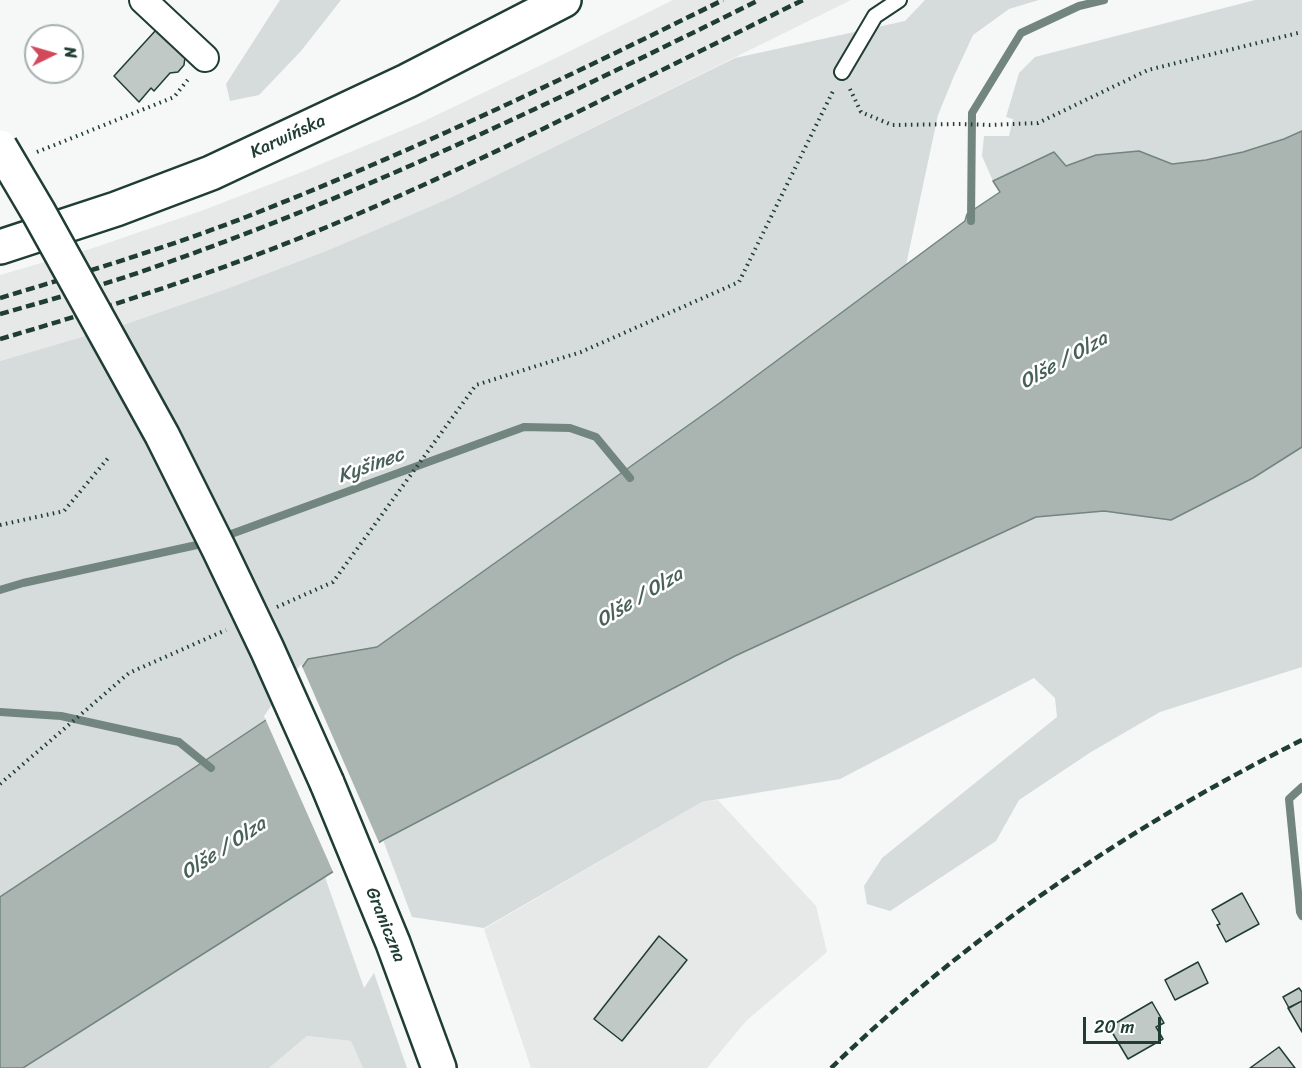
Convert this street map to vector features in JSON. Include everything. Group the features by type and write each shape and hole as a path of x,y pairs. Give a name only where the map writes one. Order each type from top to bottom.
{"main road":[{"name":"Karwińska","path":"0,247 116,209 211,173 406,81 564,0"},
{"name":"Graniczna","path":"0,147 73,273 162,435 257,629 327,783 393,943 439,1068"}],"street":[{"path":"143,0 205,58"}],"lane":[{"path":"842,72 875,16 899,0"}],"path":[{"path":"842,72 861,112 891,125 1038,123 1148,70 1302,32"},
{"path":"33,154 174,97 205,58"},
{"path":"268,611 333,582 476,385 581,352 739,282 842,72"},
{"path":"0,525 64,511 109,457"},
{"path":"0,784 129,673 236,625"}],"shaded area":[{"path":"280,0 341,0 301,51 259,95 230,101 226,84"},
{"path":"673,0 851,0 450,198 331,249 126,324 0,361 0,275 93,248 201,211 302,172 420,123"},
{"path":"925,0 1039,0 1009,9 973,35 938,115 906,265 721,402 377,647 308,659 266,720 0,897 0,361 126,324 331,249 450,198 735,58 905,21"},
{"path":"1255,0 1302,0 1302,131 1243,152 1172,164 1139,151 1096,155 1066,166 1054,152 993,181 982,156 984,136 1009,136 1013,119 1006,117 1019,73 1035,57"},
{"path":"1302,447 1302,667 1160,712 1091,752 1019,800 996,841 890,911 867,904 864,886 882,858 1057,717 1055,698 1034,678 840,779 702,802 484,928 412,917 383,840 735,656 1036,517 1104,511 1171,520 1253,478"},
{"path":"718,800 816,906 827,952 746,1021 707,1068 531,1068 484,929 702,802"},
{"path":"325,877 364,988 374,973 407,1068 363,1068 351,1041 307,1036 269,1068 23,1068"},
{"path":"307,1036 351,1041 363,1068 269,1068"}],"water":[{"name":"Olše / Olza","path":"1302,131 1302,447 1253,478 1171,520 1104,511 1036,517 735,656 383,840 23,1068 0,1068 0,897 266,720 308,659 377,647 721,402 965,221 967,214 1000,192 993,181 1054,152 1066,166 1096,155 1139,151 1172,164 1243,152"}],"pier":[{"path":"301,664 380,845 334,874 264,716"}],"building":[{"path":"156,30 185,57 184,65 178,72 170,73 154,91 151,88 139,102 114,76"},
{"path":"1242,893 1259,924 1226,942 1212,910"},
{"path":"659,936 687,960 622,1041 594,1019"},
{"path":"1198,962 1208,983 1175,1000 1165,980"},
{"path":"1299,988 1302,992 1302,1001 1289,1008 1283,997"},
{"path":"1302,1001 1302,1032 1288,1008"},
{"path":"1152,1002 1164,1023 1156,1027 1163,1039 1128,1059 1109,1027"},
{"path":"1279,1047 1295,1068 1250,1068"}],"waterway":[{"path":"971,221 972,113 1021,33 1079,6 1104,0"},
{"name":"Kyšinec","path":"223,537 524,427 570,428 596,437 630,478"},
{"name":"Kyšinec","path":"0,590 206,543"},
{"path":"0,712 61,716 179,742 211,768"},
{"path":"1302,787 1289,799 1302,916"}],"railway":[{"path":"0,298 185,239 307,192 487,114 723,0"},
{"path":"0,314 148,269 320,204 468,140 759,0"},
{"path":"0,339 174,284 346,219 519,140 803,0"},
{"path":"831,1068 939,973 995,928 1054,886 1175,809 1302,740"}]}
